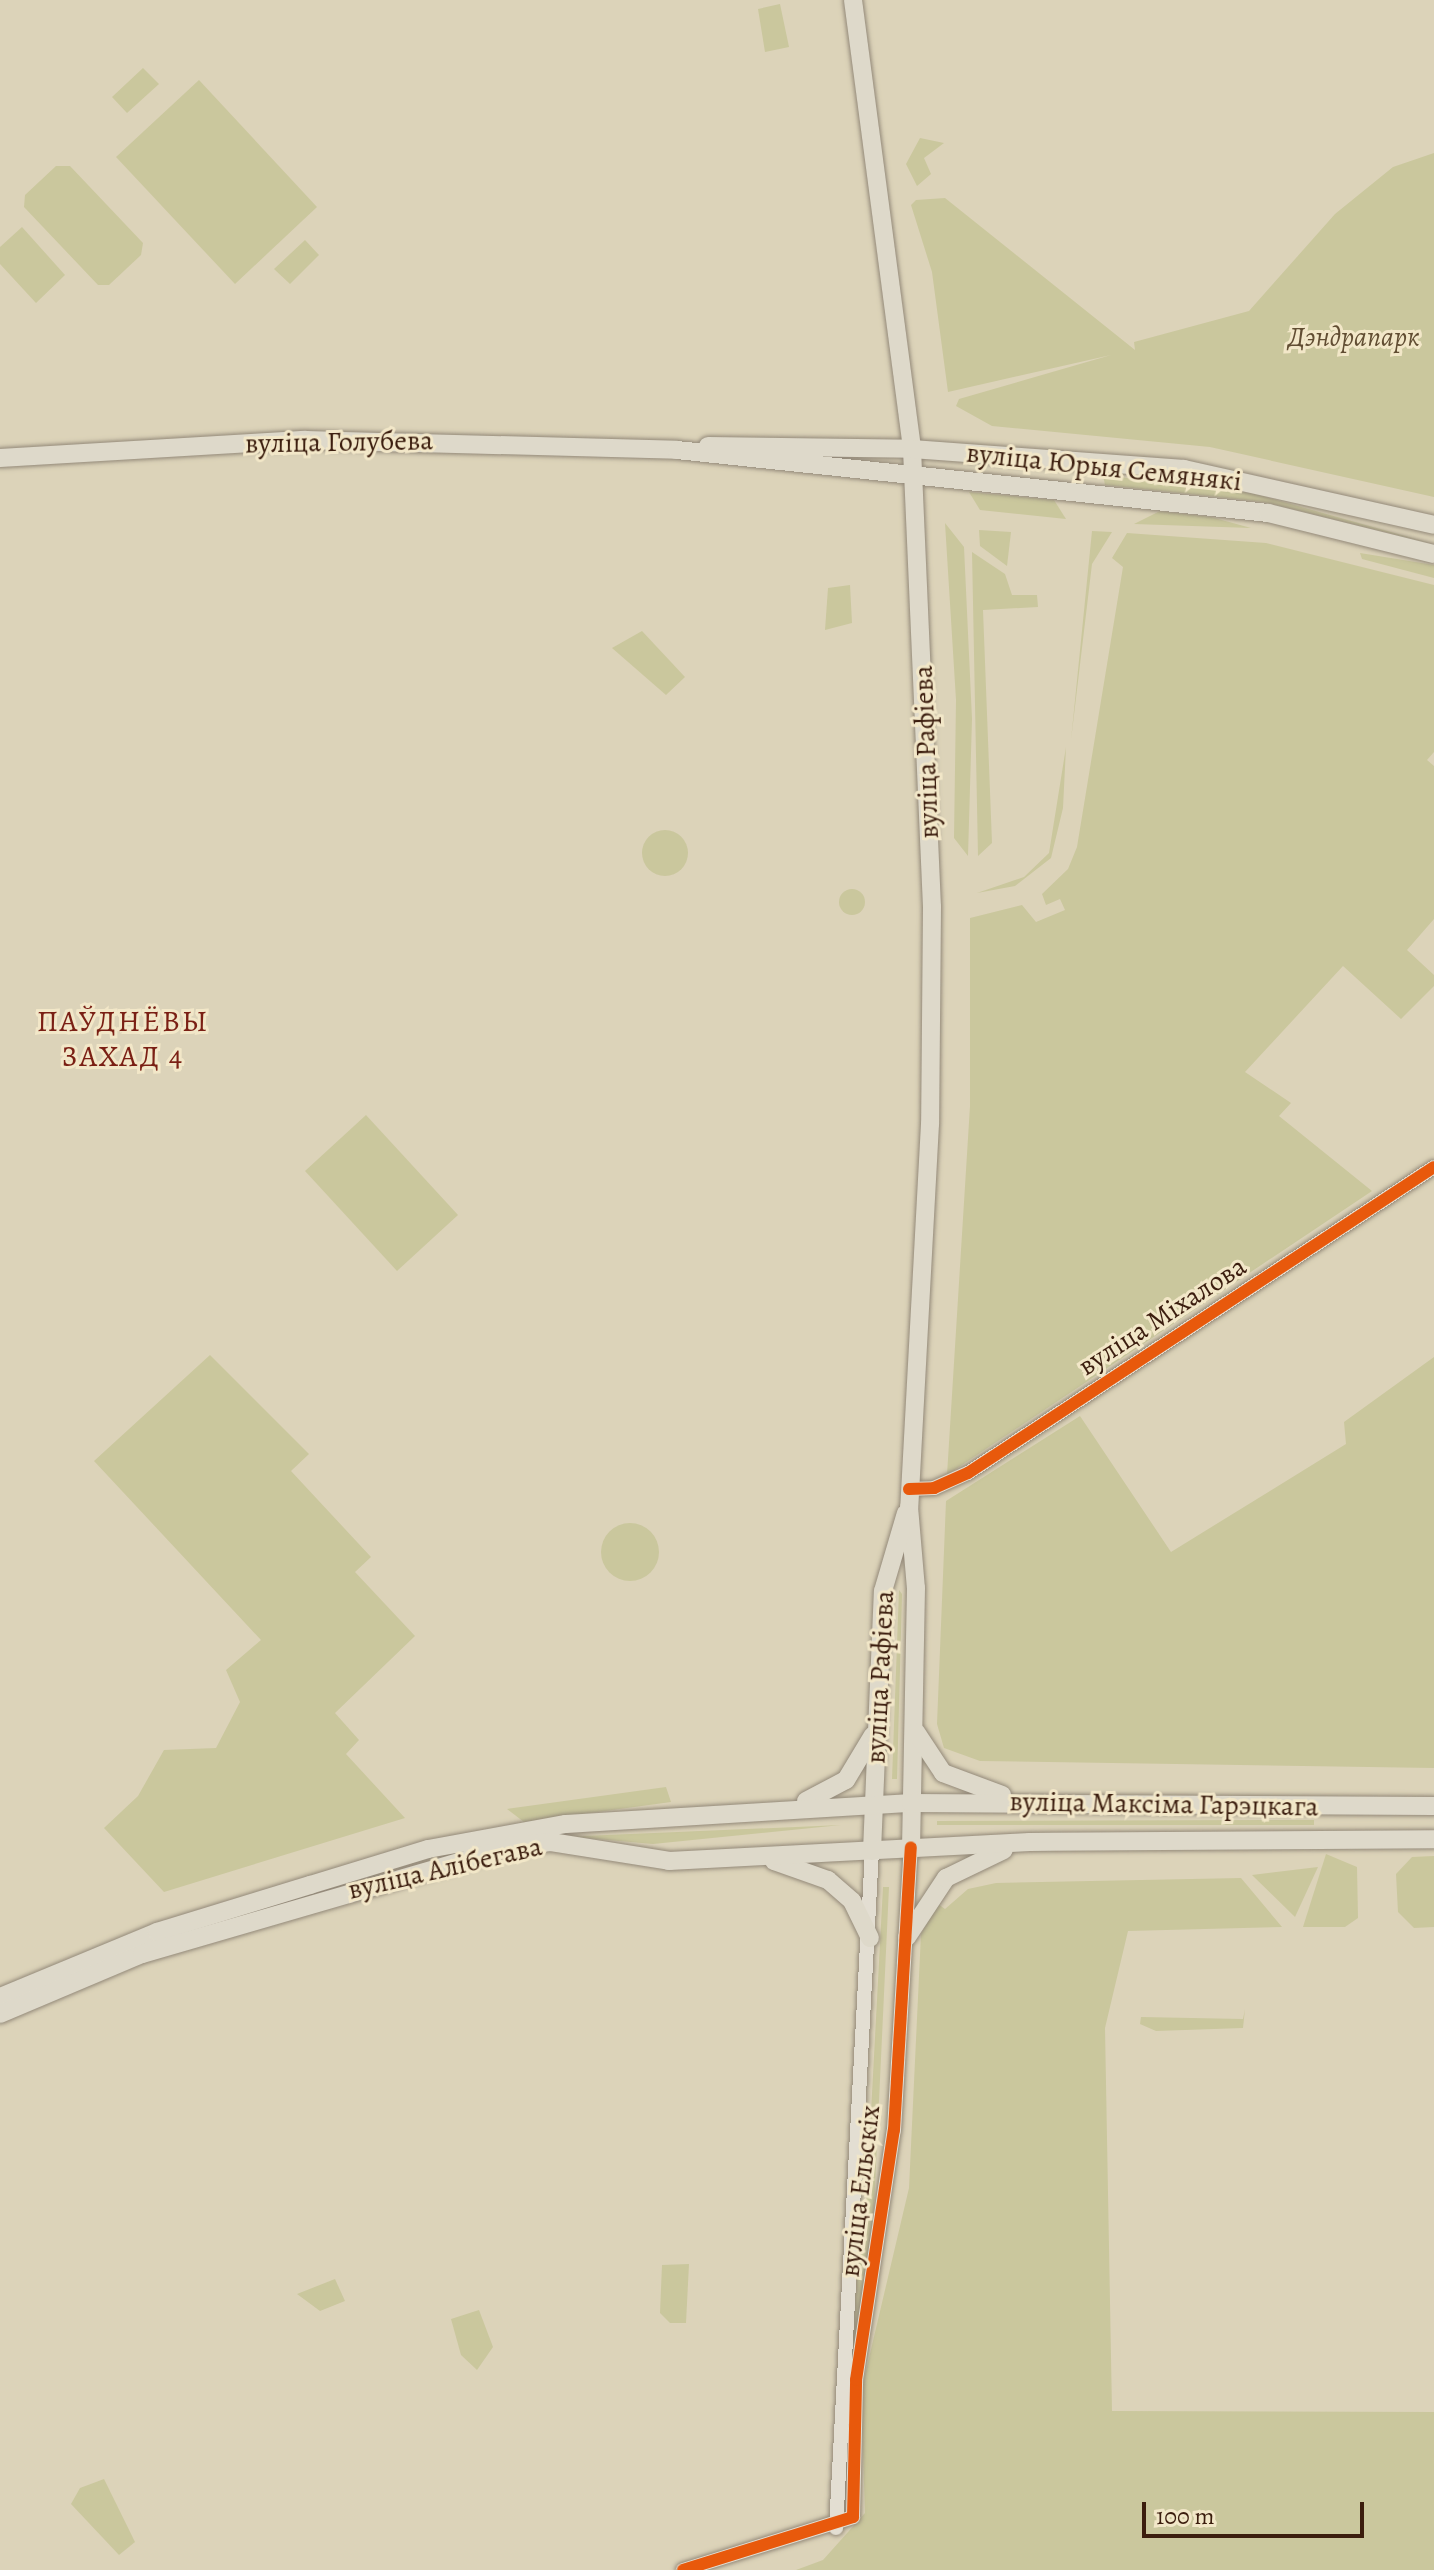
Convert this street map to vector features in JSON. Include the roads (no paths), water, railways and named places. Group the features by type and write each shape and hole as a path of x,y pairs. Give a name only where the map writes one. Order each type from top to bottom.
{"main road":[{"name":"вуліца Рафіева","path":"853,0 915,478 933,976 909,1498 916,1588 912,1719 903,1803 911,1848"},
{"name":"вуліца Голубева","path":"0,458 305,440 677,450 915,478"},
{"name":"вуліца Голубева","path":"677,450 750,441 912,449"},
{"name":"вуліца Юрыя Семянякі","path":"912,449 1184,469 1434,525"},
{"name":"вуліца Юрыя Семянякі","path":"915,478 1268,513 1434,554"},
{"name":"вуліца Рафіева","path":"872,1851 883,1591 909,1498"},
{"path":"792,1806 853,1773 878,1715"},
{"path":"912,1719 919,1744 943,1773 1033,1801"},
{"name":"вуліца Максіма Гарэцкага","path":"903,1803 1033,1801 1434,1806"},
{"name":"вуліца Алібегава","path":"0,1997 157,1932 428,1849 566,1824 792,1806 903,1803"},
{"path":"1368,1805 1368,1841"},
{"name":"вуліца Максіма Гарэцкага","path":"911,1848 1030,1842 1434,1839"},
{"name":"вуліца Алібегава","path":"0,2014 142,1954 513,1846 551,1842 669,1861 911,1848"},
{"path":"907,1937 946,1878 1030,1842"},
{"path":"756,1856 828,1880 852,1901 870,1938"}],"street":[{"name":"вуліца Міхалова","path":"909,1498 968,1473 1434,1167"},
{"name":"вуліца Ельскіх","path":"872,1851 870,1938 839,2366 836,2528 846,2525 857,2504 856,2380 894,2130 911,1848"},
{"path":"683,2570 836,2528"}],"district":[{"name":"ПАЎДНЁВЫ ЗАХАД 4","path":"123,1038"}],"park label":[{"name":"Дэндрапарк","path":"1354,337"}]}
